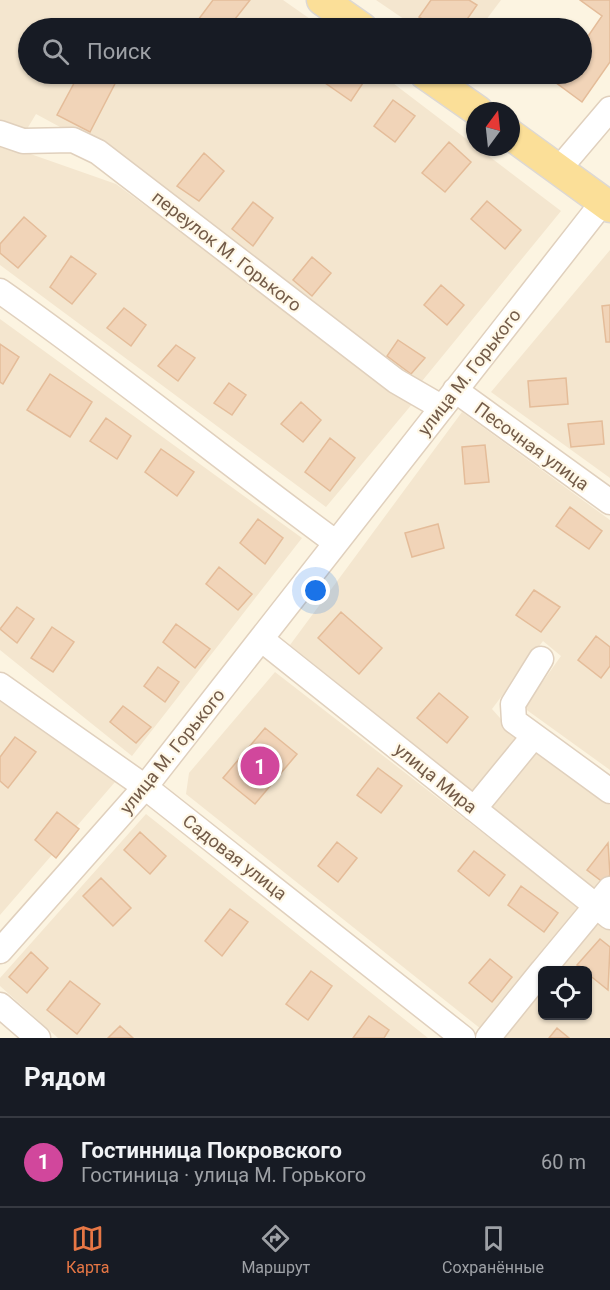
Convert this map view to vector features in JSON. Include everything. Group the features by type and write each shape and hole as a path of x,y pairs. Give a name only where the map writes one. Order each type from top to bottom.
{"main road":[{"path":"322,0 348,18"},
{"path":"439,84 466,103"},
{"path":"520,141 606,204"}],"street":[{"path":"559,169 610,109"},
{"name":"переулок М. Горького","path":"0,133 23,141 73,140 98,152 396,381 448,399"},
{"name":"улица М. Горького","path":"0,951 145,787 448,399 606,204"},
{"path":"0,291 73,342 227,463 335,542"},
{"name":"Песочная улица","path":"448,399 610,502"},
{"name":"улица Мира","path":"261,639 474,809 605,904"},
{"path":"542,659 513,704 514,721 610,791"},
{"name":"Садовая улица","path":"0,685 145,787 463,1038"},
{"path":"474,809 533,737"},
{"path":"548,966 605,904"},
{"path":"488,1038 538,977"},
{"path":"0,1005 38,1038"}],"shaded area":[{"path":"0,0 283,0 309,18 18,18 18,84 394,84 466,139 466,156 489,156 561,211 418,386 121,160 36,114 24,134 0,121"},
{"path":"376,0 501,0 488,18 402,18"},
{"path":"0,140 22,151 116,184 413,403 326,507 0,265"},
{"path":"610,250 610,478 491,392"},
{"path":"0,319 302,538 132,756 0,650"},
{"path":"462,412 610,520 610,770 524,708 561,656 543,641 492,709 517,737 474,793 290,645"},
{"path":"275,672 581,909 481,1029 186,794 189,773"},
{"path":"0,701 115,782 0,915"},
{"path":"540,749 610,805 610,871 595,890 490,806 533,752"},
{"path":"146,814 428,1038 58,1038 0,986 0,978"},
{"path":"597,920 610,928 610,1038 505,1038 538,995 538,1020 592,1020 592,966 560,966"}],"building":[{"path":"213,0 250,0 236,18 200,18"},
{"path":"431,0 469,0 477,5 468,18 419,17"},
{"path":"580,0 610,0 610,62 582,102 558,84 592,84 592,30 602,16"},
{"path":"74,84 115,84 90,132 57,115"},
{"path":"327,84 362,84 351,101"},
{"path":"393,100 415,116 395,142 374,126"},
{"path":"449,142 471,162 445,192 422,173"},
{"path":"204,153 224,171 199,201 177,186"},
{"path":"487,201 521,230 505,249 471,219"},
{"path":"253,202 273,218 253,246 232,229"},
{"path":"24,217 46,236 18,268 0,253 0,244"},
{"path":"71,256 96,274 72,304 50,287"},
{"path":"312,257 331,273 312,296 293,280"},
{"path":"441,285 464,305 447,325 424,305"},
{"path":"610,305 610,342 606,342 602,306"},
{"path":"124,308 146,325 131,346 107,328"},
{"path":"398,340 425,358 411,374 387,356"},
{"path":"0,344 19,357 3,384 0,382"},
{"path":"176,345 195,358 178,381 158,366"},
{"path":"50,374 92,402 70,437 27,410"},
{"path":"566,378 568,404 530,407 528,381"},
{"path":"229,383 246,395 232,415 214,403"},
{"path":"301,402 321,420 303,442 281,424"},
{"path":"106,418 131,436 117,459 90,441"},
{"path":"602,421 604,444 571,447 568,424"},
{"path":"330,438 355,458 330,491 305,472"},
{"path":"485,445 489,482 465,484 462,447"},
{"path":"161,449 194,472 177,496 145,472"},
{"path":"570,507 602,531 589,549 556,526"},
{"path":"258,519 283,538 265,564 240,543"},
{"path":"438,524 444,548 412,557 405,533"},
{"path":"219,567 252,594 238,610 206,584"},
{"path":"534,590 560,607 541,632 516,615"},
{"path":"17,607 34,619 17,643 0,629"},
{"path":"341,612 382,648 359,674 318,638"},
{"path":"176,624 210,649 195,668 163,642"},
{"path":"52,627 74,642 53,672 31,658"},
{"path":"596,636 610,647 610,666 601,678 578,660"},
{"path":"158,667 179,682 165,702 144,686"},
{"path":"439,693 468,717 447,743 417,718"},
{"path":"123,706 151,727 136,743 110,722"},
{"path":"265,728 297,754 255,804 223,778"},
{"path":"15,737 36,752 8,788 0,781 0,757"},
{"path":"378,768 402,786 381,813 357,795"},
{"path":"57,812 79,829 56,858 35,840"},
{"path":"140,832 166,856 150,874 124,850"},
{"path":"337,842 357,858 338,882 318,866"},
{"path":"608,843 610,875 604,883 587,870"},
{"path":"474,851 505,875 489,896 458,871"},
{"path":"101,878 131,908 113,926 83,896"},
{"path":"521,886 558,913 544,932 508,905"},
{"path":"230,909 248,922 222,956 205,941"},
{"path":"600,939 610,947 608,990 592,977 592,966 577,965"},
{"path":"31,952 48,968 27,993 9,977"},
{"path":"490,959 512,977 492,1002 469,983"},
{"path":"311,971 332,986 308,1020 286,1004"},
{"path":"70,981 100,1004 77,1034 47,1010"},
{"path":"369,1016 389,1030 384,1038 353,1038"},
{"path":"120,1026 133,1038 108,1038"},
{"path":"557,1028 569,1038 549,1038"}],"place":[{"name":"Гостинница Покровского","path":"260,766"}]}
